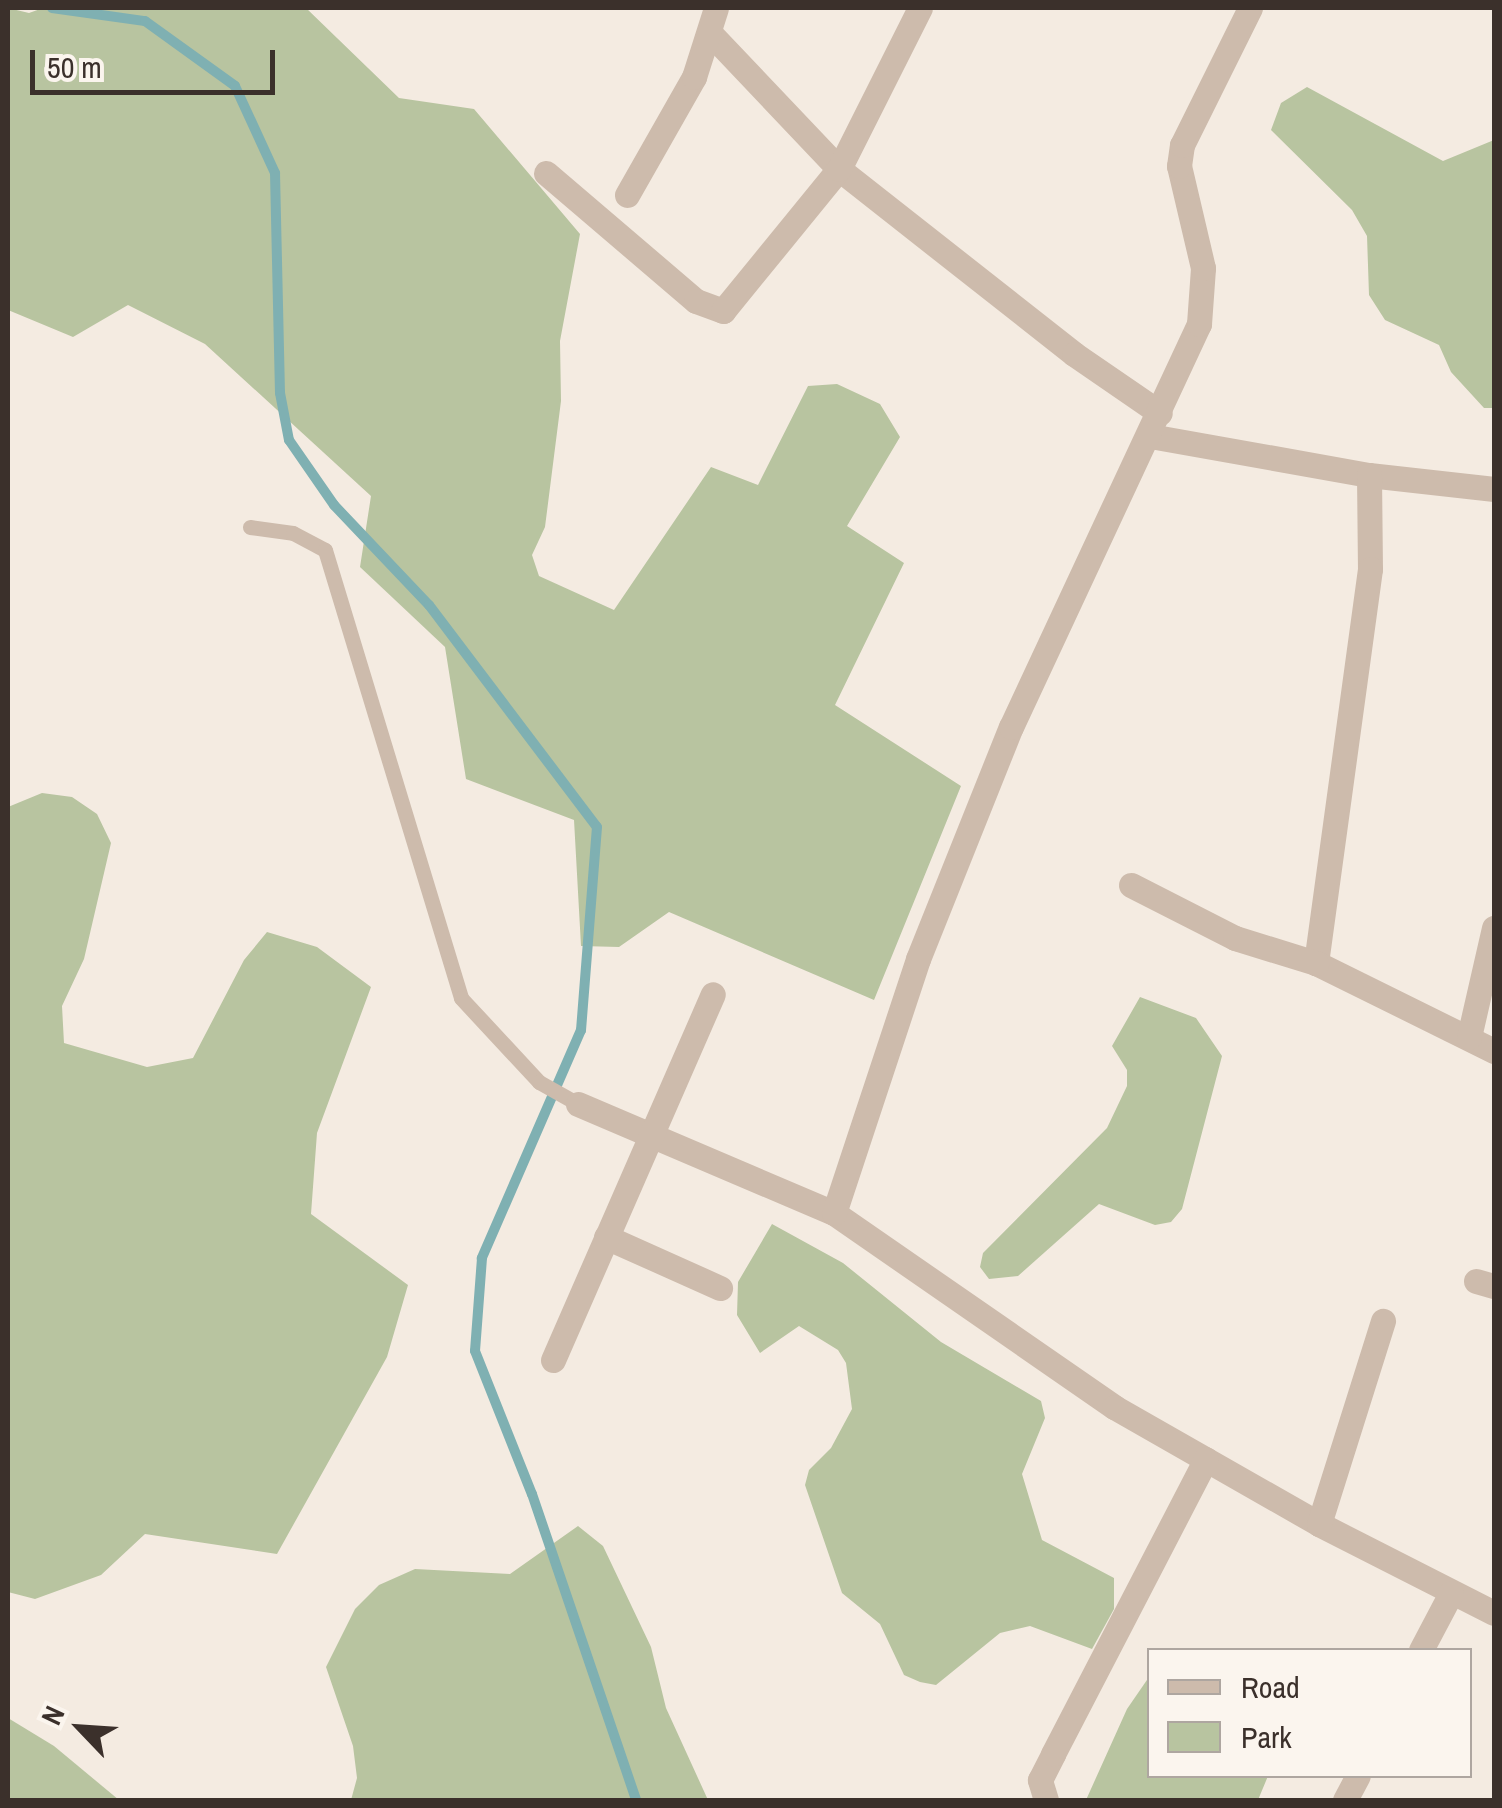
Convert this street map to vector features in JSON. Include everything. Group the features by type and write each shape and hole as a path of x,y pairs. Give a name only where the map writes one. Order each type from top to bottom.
{"street":[{"path":"546,173 696,301 723,311 839,169 920,8"},
{"path":"834,1213 918,959 1004,743 1199,324 1203,295 1198,232 1178,166 1182,145 1250,8"},
{"path":"713,20 839,169 1155,424 1368,475 1494,489"},
{"path":"627,195 694,77 713,20"},
{"path":"1316,963 1370,569 1368,475"},
{"path":"1131,885 1236,938 1316,963 1494,1051"},
{"path":"1469,1036 1494,928"},
{"path":"553,1360 713,994"},
{"path":"578,1104 834,1213 1114,1407 1318,1524 1494,1614"},
{"path":"606,1237 720,1288"},
{"path":"1318,1524 1383,1322"},
{"path":"1046,1800 1040,1780 1206,1459"},
{"path":"1422,1648 1451,1593"},
{"path":"1345,1800 1357,1778"}],"lane":[{"path":"250,527 293,533 325,550 451,975 483,1025 538,1082 578,1104"}],"green space":[{"path":"8,8 29,13 43,8 306,8 399,98 474,109 580,234 560,341 561,401 545,527 532,555 539,576 614,610 711,467 758,485 808,386 837,384 880,404 900,437 847,526 904,563 835,705 961,786 874,1000 669,912 619,947 581,946 574,820 466,779 445,647 360,567 371,496 205,344 128,305 73,337 8,310"},
{"path":"1307,87 1443,161 1494,140 1494,408 1484,408 1451,372 1439,345 1385,320 1369,295 1367,236 1352,210 1271,130 1281,103"},
{"path":"42,793 72,797 97,814 111,843 84,959 62,1006 64,1043 147,1067 193,1058 244,960 267,932 317,947 371,987 317,1133 311,1214 408,1285 387,1357 277,1554 145,1534 101,1575 35,1599 8,1592 8,807"},
{"path":"1140,997 1196,1018 1222,1056 1182,1209 1171,1222 1155,1225 1099,1204 1018,1276 989,1279 980,1267 983,1253 1107,1128 1127,1086 1127,1070 1112,1046"},
{"path":"772,1224 843,1263 941,1342 1041,1401 1045,1418 1022,1474 1042,1540 1114,1578 1114,1609 1092,1649 1030,1626 1000,1633 936,1685 920,1682 904,1675 880,1624 842,1593 805,1485 809,1470 831,1448 852,1409 846,1363 838,1350 799,1326 760,1353 737,1315 738,1282"},
{"path":"578,1526 603,1546 651,1647 666,1708 708,1800 351,1800 357,1778 353,1746 326,1667 355,1609 379,1585 415,1569 510,1574"},
{"path":"1147,1680 1147,1778 1267,1778 1258,1800 1086,1800 1127,1709"},
{"path":"8,1718 54,1746 119,1800 8,1800"}],"waterway":[{"path":"52,8 145,21 235,86 275,173 280,393 289,440 334,505 429,605 597,827 581,1030 482,1258 475,1351 532,1494 636,1800"}]}
